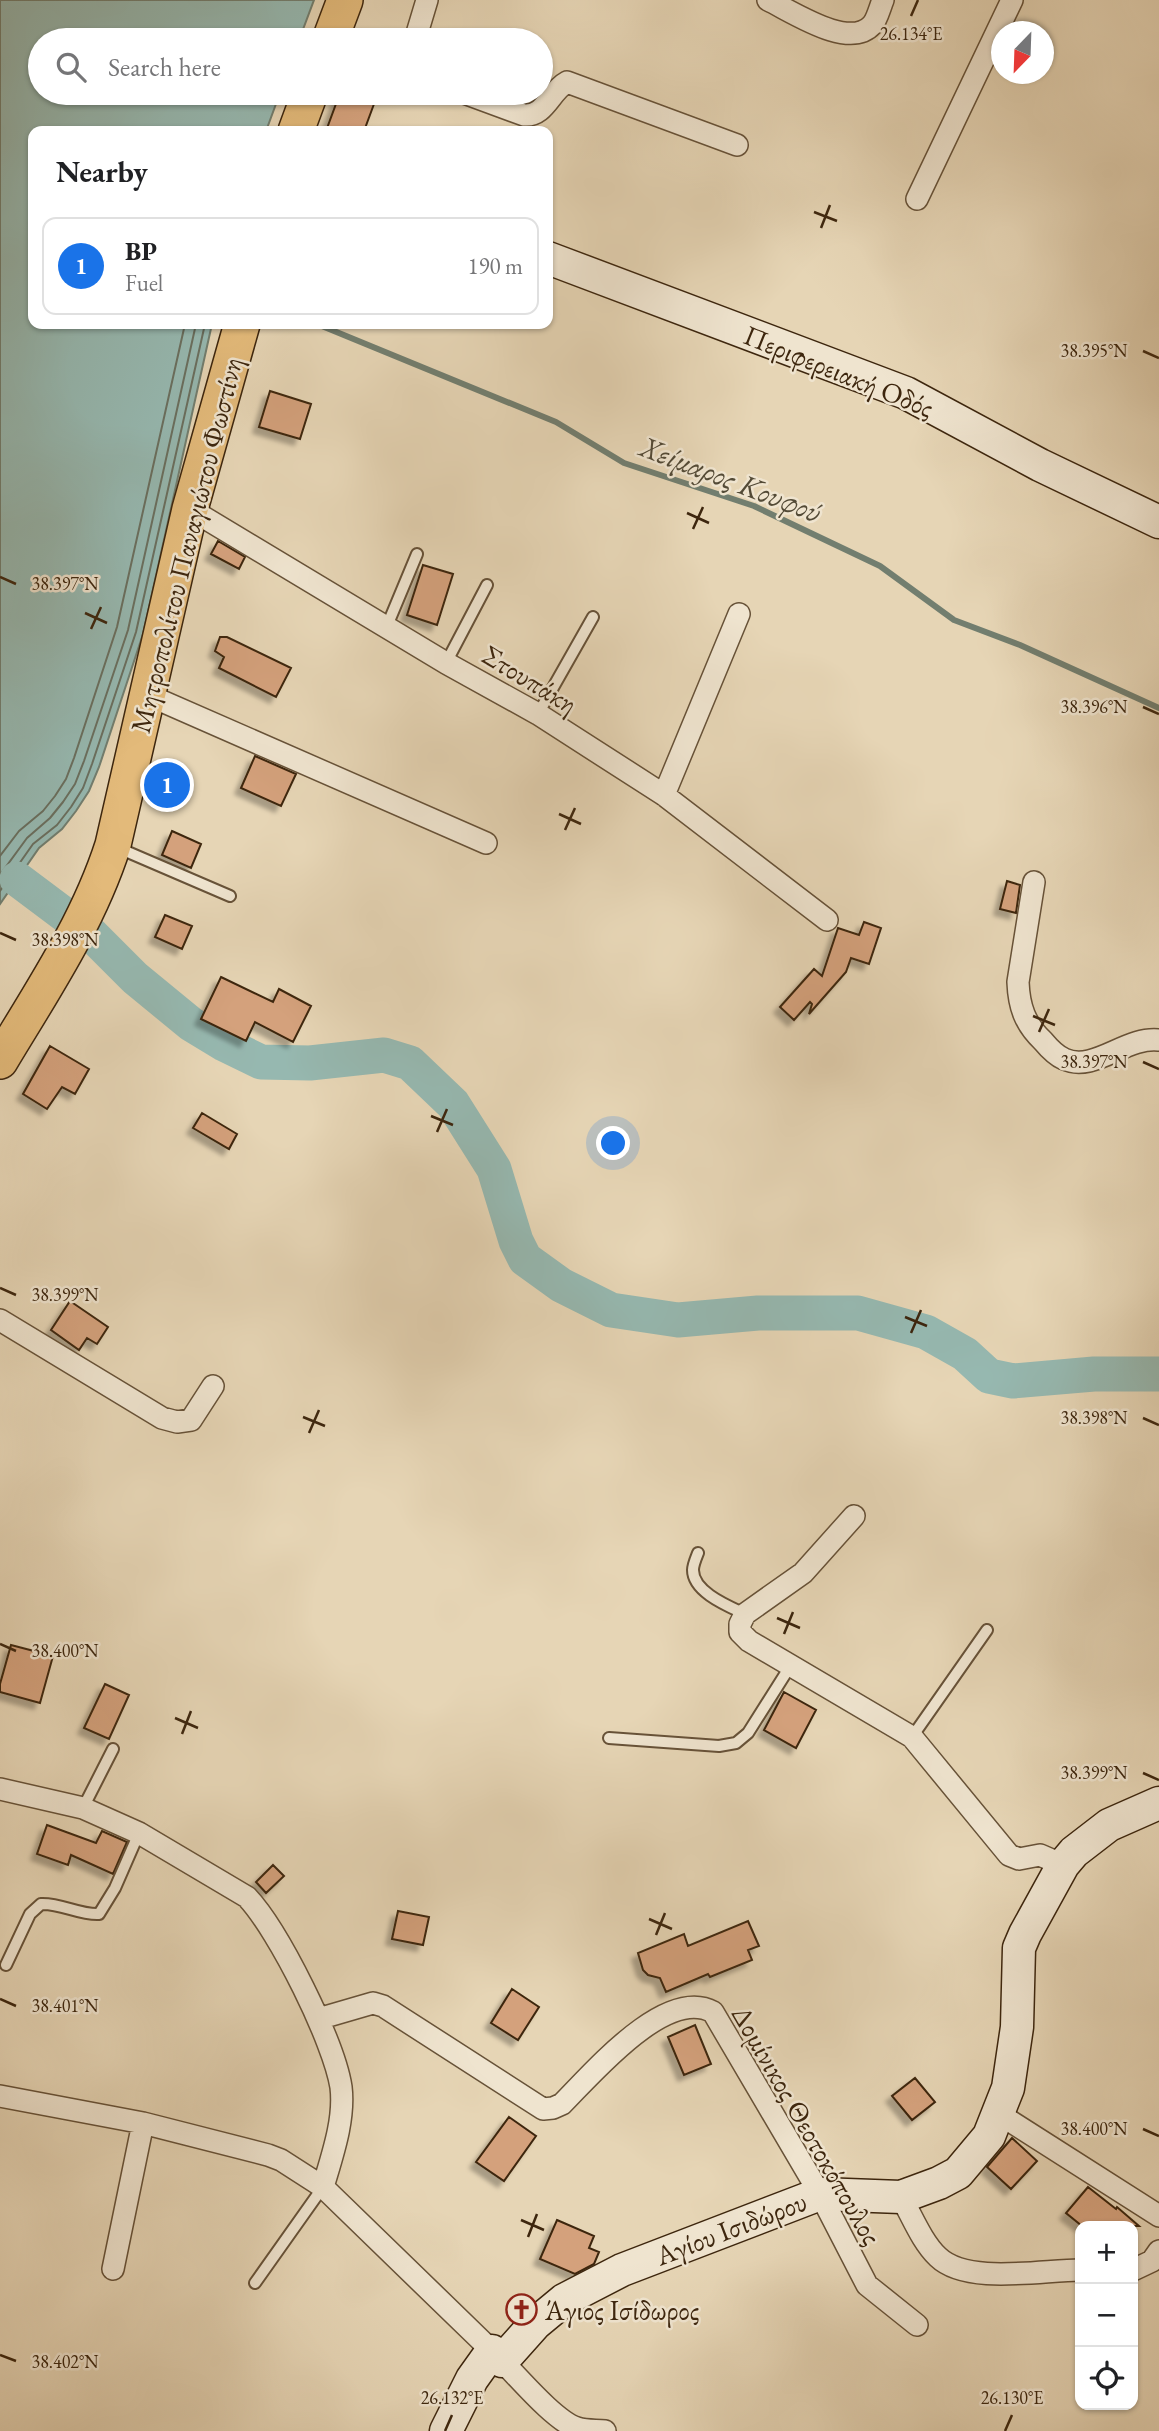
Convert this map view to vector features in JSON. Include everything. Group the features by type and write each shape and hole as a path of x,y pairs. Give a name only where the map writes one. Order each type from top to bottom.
{"main road":[{"path":"317,28 327,0"},
{"path":"334,28 345,0"},
{"path":"283,126 290,105"},
{"path":"298,126 306,105"},
{"name":"Μητροπολίτου Παναγιώτου Φωστίνη","path":"0,1061 88,911 113,845 190,509 238,329"}],"street":[{"path":"419,28 427,0"},
{"path":"768,0 840,34 858,34 873,24 883,0"},
{"path":"917,199 1012,0"},
{"path":"553,93 558,86 567,82 737,145"},
{"path":"497,105 533,116 545,105"},
{"name":"Περιφερειακή Οδός","path":"553,260 906,393 1040,465 1159,522"},
{"name":"Στουπάκη","path":"190,509 446,663 538,714 664,795 827,920"},
{"path":"664,795 739,614"},
{"path":"148,695 486,843"},
{"path":"1034,882 1018,982 1018,999 1028,1026 1064,1059 1081,1062 1098,1059 1135,1041 1159,1040"},
{"path":"0,1320 162,1418 177,1422 191,1420 213,1386"},
{"path":"854,1516 803,1573 745,1614 740,1623 740,1632 748,1641 912,1737 1009,1855 1019,1859 1040,1855 1063,1865"},
{"path":"0,1788 83,1808 139,1833 247,1897 268,1923 318,2019 341,2088 339,2120 323,2187"},
{"name":"Αγίου Ισιδώρου","path":"446,2431 472,2379 535,2324 576,2293 622,2270 820,2193 901,2197 958,2173 989,2136 1009,2088 1015,2050 1019,1948 1025,1934 1063,1865 1074,1852 1099,1831 1159,1803"},
{"name":"Δομίνικος Θεοτοκόπουλος","path":"318,2019 373,2003 383,2006 543,2109 562,2104 648,2023 693,2006 705,2007 713,2012 820,2193 867,2285 917,2325"},
{"path":"0,2096 143,2123 281,2160 323,2187 547,2406 577,2428 605,2431"},
{"path":"999,2114 1159,2216"},
{"path":"113,2269 143,2123"},
{"path":"901,2197 935,2255 946,2264 961,2270 995,2273 1075,2270"},
{"path":"1138,2268 1152,2262 1159,2251"}],"lane":[{"path":"387,626 417,554"},
{"path":"446,663 487,585"},
{"path":"538,714 593,617"},
{"path":"113,845 230,897"},
{"path":"698,1553 693,1571 698,1585 722,1603 745,1614"},
{"path":"912,1737 987,1630"},
{"path":"609,1738 719,1746 736,1743 748,1733 791,1665"},
{"path":"83,1808 114,1749"},
{"path":"6,1965 30,1914 41,1903 99,1914 115,1888 139,1833"},
{"path":"255,2283 323,2187"}],"water":[{"path":"0,0 314,0 304,28 28,28 28,105 276,105 268,126 28,126 28,329 211,329 143,634 99,767 89,791 76,811 62,829 39,848 0,904"}],"building":[{"path":"336,105 374,105 366,126 328,126"},
{"path":"270,391 311,404 300,439 259,427"},
{"path":"218,541 245,557 239,569 211,554"},
{"path":"423,565 453,574 437,625 407,615"},
{"path":"220,637 227,637 291,668 276,697 219,668 224,657 215,651"},
{"path":"255,756 296,774 281,806 241,788"},
{"path":"161,777 177,782 173,797 157,791"},
{"path":"172,831 201,844 191,868 162,855"},
{"path":"1007,881 1020,885 1016,913 1000,909"},
{"path":"165,915 192,926 182,949 155,937"},
{"path":"864,922 881,928 869,964 851,958 846,972 809,1014 812,1004 810,1002 794,1020 780,1007 814,969 822,976 838,928 859,935"},
{"path":"221,977 273,1002 279,989 311,1006 293,1042 255,1022 246,1041 201,1019"},
{"path":"50,1046 89,1069 75,1094 62,1087 47,1109 23,1094"},
{"path":"202,1113 237,1134 229,1149 193,1128"},
{"path":"70,1301 108,1327 97,1344 87,1338 79,1350 51,1330"},
{"path":"11,1645 53,1656 40,1703 0,1692"},
{"path":"105,1684 129,1695 109,1739 84,1728"},
{"path":"784,1692 816,1710 796,1748 764,1730"},
{"path":"47,1825 96,1843 102,1831 127,1842 113,1874 71,1855 68,1865 37,1854"},
{"path":"273,1865 284,1876 266,1893 256,1882"},
{"path":"398,1911 429,1917 423,1945 392,1939"},
{"path":"748,1921 759,1946 748,1950 752,1960 710,1977 708,1974 666,1992 660,1978 648,1975 643,1970 638,1953 684,1934 688,1946"},
{"path":"512,1989 539,2007 518,2040 491,2023"},
{"path":"695,2025 711,2064 684,2075 668,2037"},
{"path":"915,2078 935,2102 912,2120 892,2096"},
{"path":"509,2117 536,2136 504,2181 476,2162"},
{"path":"1012,2138 1037,2161 1011,2189 987,2167"},
{"path":"1088,2187 1133,2221 1076,2221 1066,2213"},
{"path":"557,2220 594,2236 589,2248 599,2252 594,2264 575,2274 540,2259"}],"waterway":[{"name":"Χείμαρος Κουφού","path":"329,329 556,422 624,463 754,506 880,566 954,620 1020,645 1159,708"},
{"path":"17,879 93,936 135,978 191,1024 261,1062 310,1063 384,1055 410,1063 453,1104 494,1169 516,1241 525,1259 561,1285 611,1310 678,1320 758,1313 858,1313 926,1332 965,1354 989,1376 1013,1381 1094,1374 1159,1374"}],"place":[{"name":"BP","path":"167,785"},
{"name":"Άγιος Ισίδωρος","path":"522,2310"}]}
